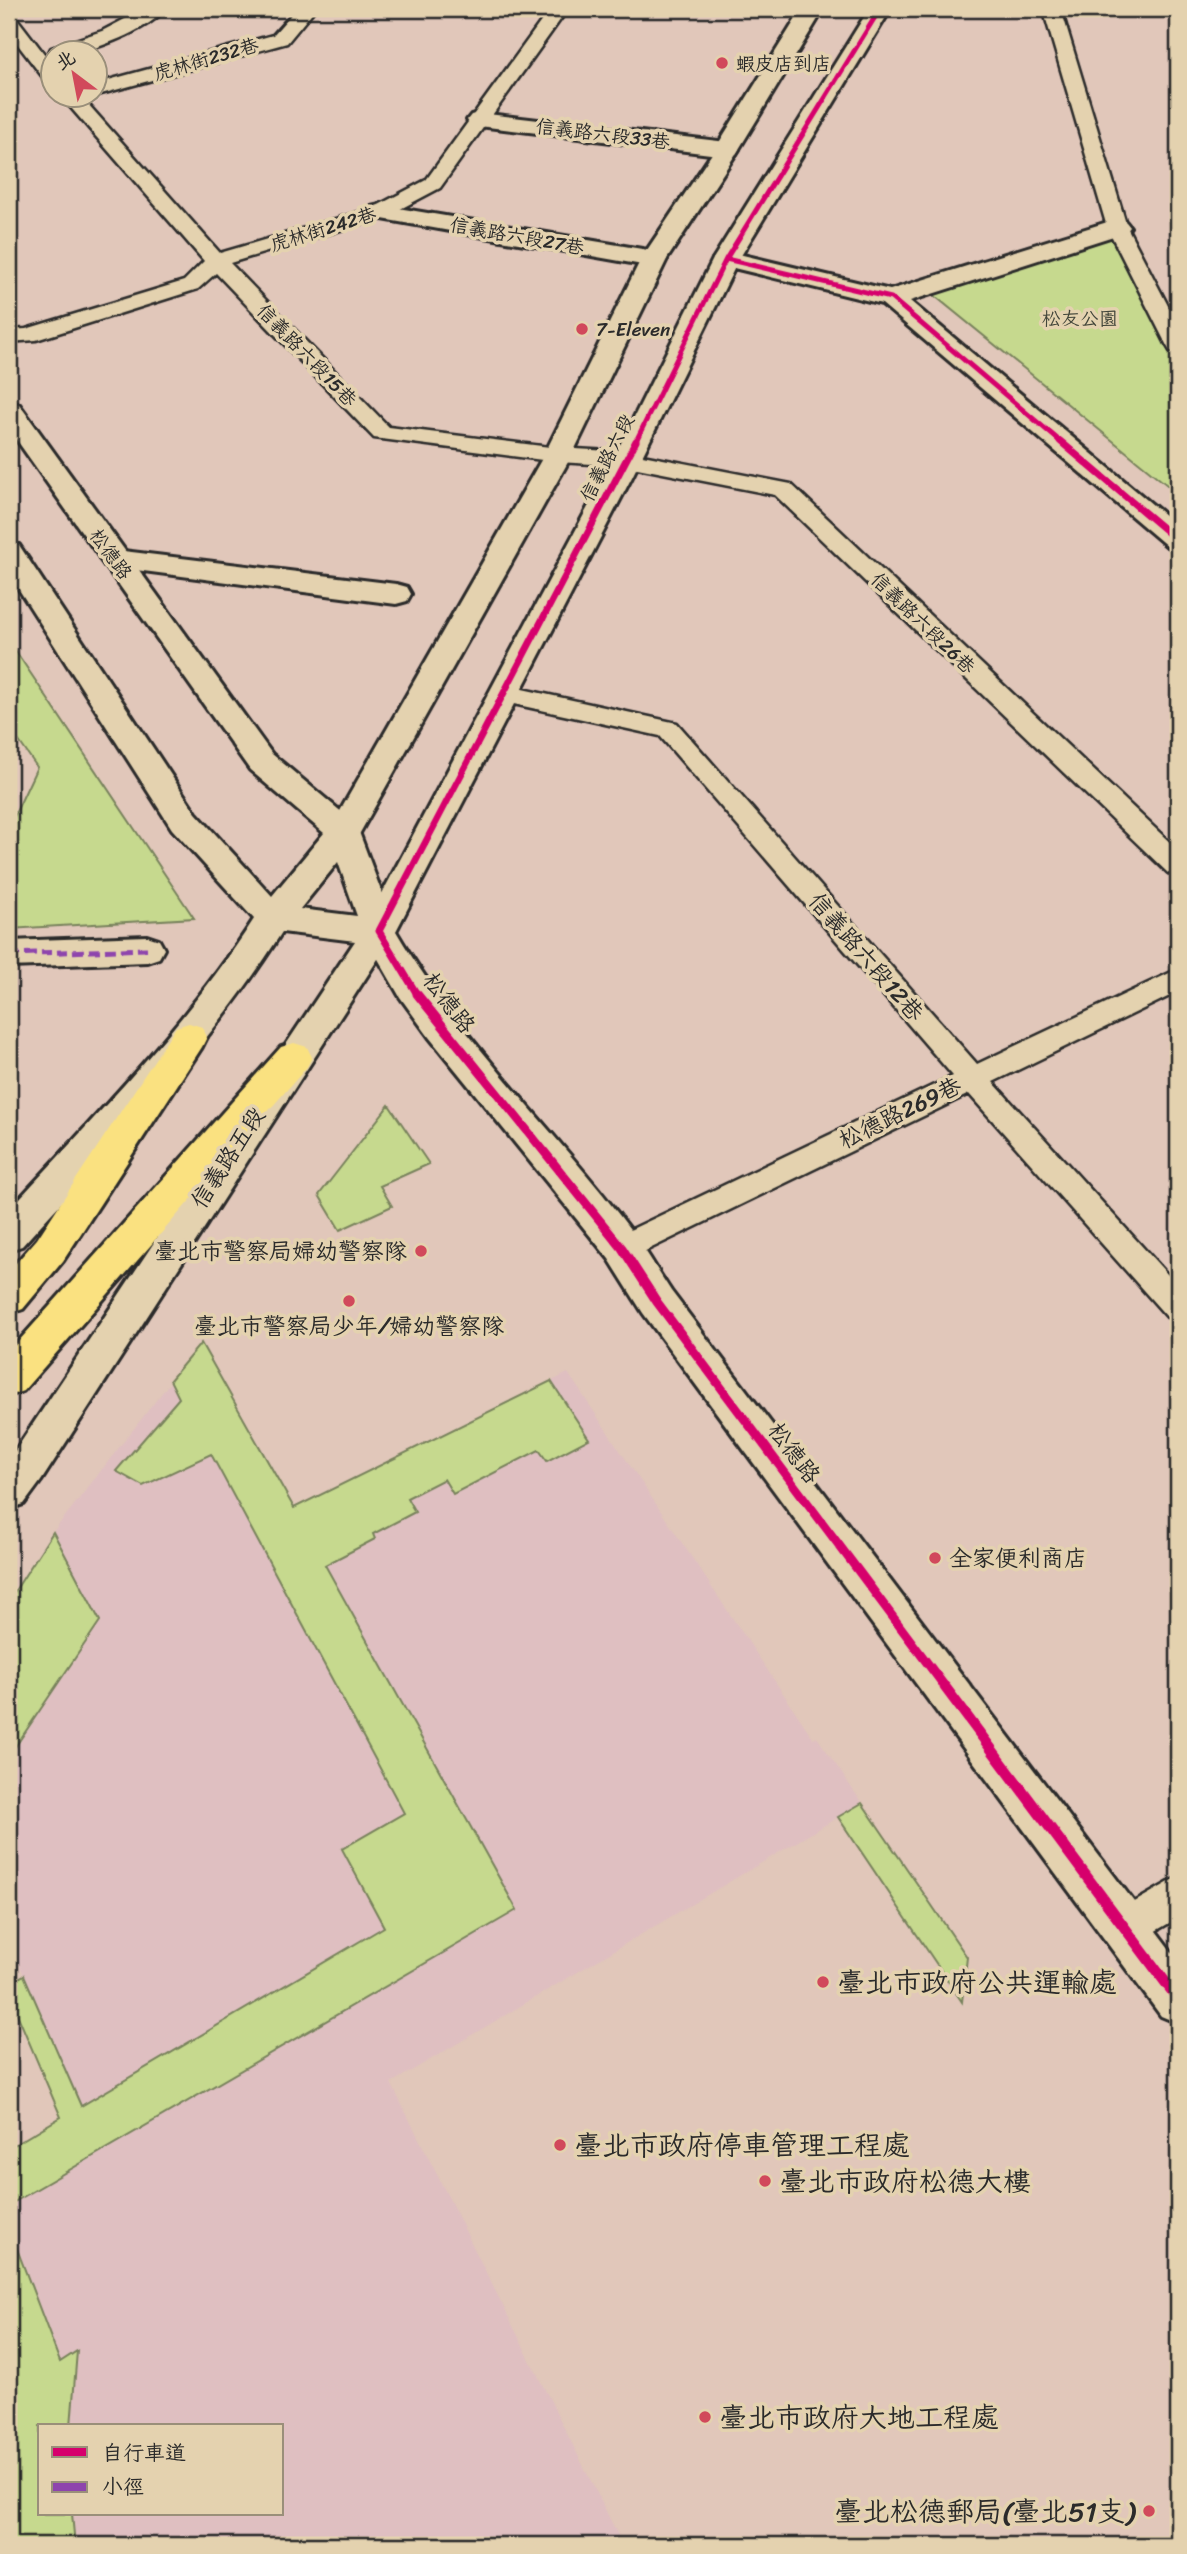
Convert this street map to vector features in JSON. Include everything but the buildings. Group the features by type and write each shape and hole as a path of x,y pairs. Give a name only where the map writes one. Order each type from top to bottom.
{"highway":[{"path":"9,1298 50,1250 189,1037"},
{"path":"9,1379 294,1057"}],"street":[{"name":"信義路六段","path":"344,832 558,455 654,259 727,149 813,9"},
{"name":"信義路六段","path":"379,931 627,459 726,259 880,9"},
{"name":"信義路六段33巷","path":"479,120 727,149"},
{"name":"信義路六段27巷","path":"380,212 654,259"},
{"path":"891,298 1118,227"},
{"path":"726,259 891,298 1178,541"},
{"name":"松德路","path":"9,410 261,762 344,832 379,931 412,988 622,1248 657,1302 1178,1999"},
{"path":"9,552 184,821 273,918 379,931"},
{"path":"115,559 396,594"},
{"path":"9,1235 189,1037 234,979 273,918 344,832"},
{"name":"信義路五段","path":"9,1491 27,1468 379,931"},
{"path":"9,954 148,949"}],"lane":[{"path":"103,38 135,24 156,9"},
{"name":"虎林街232巷","path":"108,86 280,39 306,9"},
{"name":"虎林街242巷","path":"9,336 28,335 191,285 216,261 380,212 433,184 559,9"},
{"path":"1052,9 1118,227 1178,346"},
{"path":"9,21 38,49"},
{"name":"信義路六段15巷","path":"84,108 216,261 383,433 558,455 627,459"},
{"name":"信義路六段26巷","path":"627,459 783,489 1178,866"},
{"name":"信義路六段12巷","path":"504,694 668,729 972,1078 1178,1308"},
{"name":"松德路269巷","path":"622,1248 1178,980"},
{"path":"1126,1929 1178,1896"}],"shaded area":[{"path":"201,1343 294,1508 568,1373 813,1738 817,1737 862,1803 391,2083 623,2545 9,2545 9,2205 101,2152 9,1941 9,1600 53,1532"}],"green space":[{"name":"松友公園","path":"1117,227 1178,348 1178,494 930,292"},
{"path":"9,641 194,918 9,929 9,827 37,767 9,727"},
{"path":"389,1105 429,1164 380,1186 392,1206 340,1230 319,1195"},
{"path":"201,1343 294,1508 551,1381 589,1439 547,1461 539,1450 453,1494 444,1479 407,1498 415,1512 373,1534 375,1539 325,1565 517,1910 9,2205 9,2148 61,2117 12,2002 15,1999 9,1984 24,1975 81,2106 384,1927 342,1849 404,1813 211,1454 143,1486 116,1471 179,1398 170,1380"},
{"path":"53,1532 100,1621 9,1756 9,1600"},
{"path":"862,1803 967,1957 962,2002 838,1817"},
{"path":"9,2228 60,2362 77,2351 71,2424 38,2424 38,2516 72,2516 75,2545 9,2545"}],"marked path":[{"path":"9,954 147,949"}],"cycle path":[{"path":"880,9 726,259 618,477 379,931 412,988 441,1027 622,1248 657,1302 1178,1999"},
{"path":"726,259 891,298 1178,541"}],"place":[{"name":"蝦皮店到店","path":"722,63"},
{"name":"7-Eleven","path":"582,329"},
{"name":"臺北市警察局婦幼警察隊","path":"421,1251"},
{"name":"臺北市警察局少年/婦幼警察隊","path":"349,1301"},
{"name":"全家便利商店","path":"935,1558"},
{"name":"臺北市政府公共運輸處","path":"823,1982"},
{"name":"臺北市政府停車管理工程處","path":"560,2145"},
{"name":"臺北市政府松德大樓","path":"765,2181"},
{"name":"臺北市政府大地工程處","path":"705,2417"},
{"name":"臺北松德郵局(臺北51支)","path":"1149,2511"}]}
